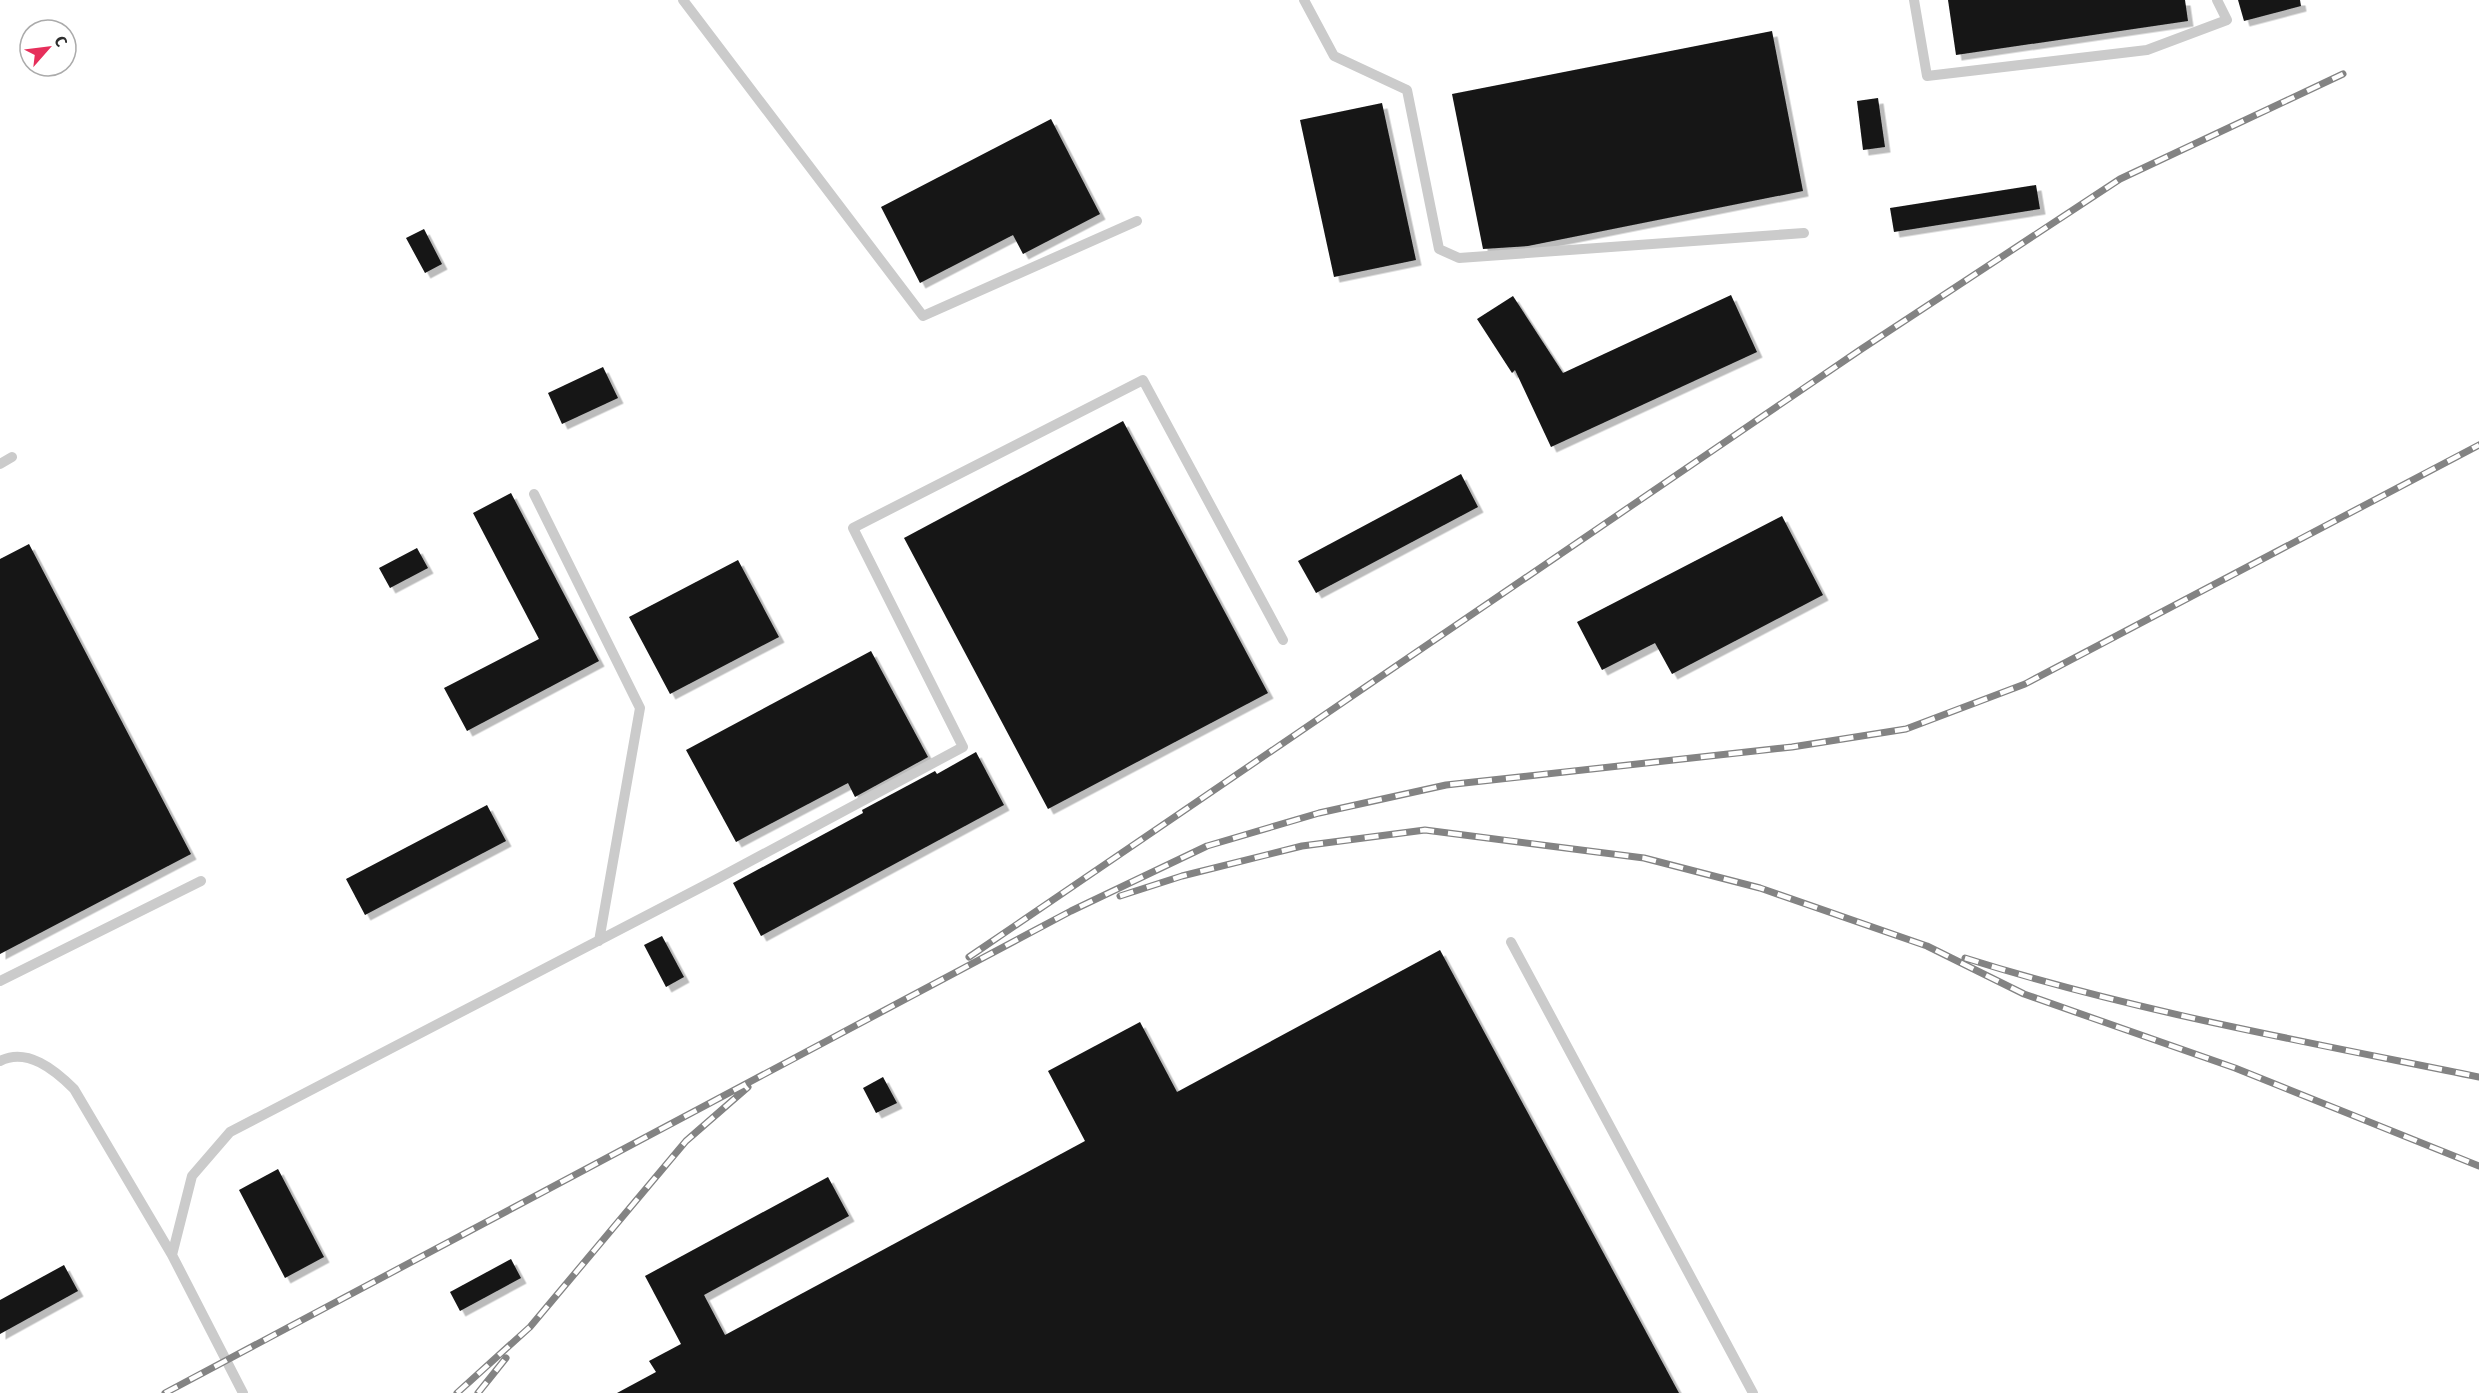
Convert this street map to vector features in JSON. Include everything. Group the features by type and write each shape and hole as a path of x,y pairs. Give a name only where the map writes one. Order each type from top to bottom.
{"lane":[{"path":"683,0 923,316 1137,220"},
{"path":"1304,0 1334,56 1407,90 1439,249 1459,258 1804,233"},
{"path":"1914,0 1927,76 2148,50 2227,20 2217,0"},
{"path":"172,1255 192,1176 230,1132 963,747 853,528 1143,380 1283,640"},
{"path":"0,464 12,457"},
{"path":"534,494 640,708 598,940"},
{"path":"0,981 201,881"},
{"path":"1511,942 1754,1393"},
{"path":"0,1061 7,1058 31,1058 58,1072 74,1089 172,1255 243,1393"}],"building":[{"path":"1948,0 2185,0 2188,21 1956,55"},
{"path":"2238,0 2300,0 2301,6 2244,21"},
{"path":"1772,31 1803,191 1528,246 1483,249 1452,94"},
{"path":"1878,98 1885,147 1863,150 1857,101"},
{"path":"1382,103 1416,260 1334,277 1300,120"},
{"path":"1051,119 1100,214 1023,254 1013,235 920,283 881,207"},
{"path":"2036,185 2040,209 1894,232 1890,208"},
{"path":"424,229 442,264 425,273 406,238"},
{"path":"1731,295 1757,352 1551,447 1515,370 1512,373 1477,319 1513,296 1563,373"},
{"path":"603,367 618,398 562,424 548,393"},
{"path":"1123,421 1268,693 1048,809 904,538"},
{"path":"1461,474 1478,507 1316,593 1298,561"},
{"path":"511,493 599,661 467,731 444,688 539,639 473,513"},
{"path":"1782,516 1823,595 1672,674 1655,643 1602,670 1577,622"},
{"path":"29,544 191,854 0,954 0,559"},
{"path":"417,548 428,568 390,588 379,568"},
{"path":"738,560 779,637 670,694 629,617"},
{"path":"871,651 928,757 855,797 848,783 736,842 686,750"},
{"path":"976,752 1004,805 761,936 733,883 863,813 862,810 935,771 937,774"},
{"path":"487,805 506,841 365,915 346,879"},
{"path":"662,936 684,977 666,987 644,945"},
{"path":"1440,950 1679,1393 617,1393 656,1372 649,1361 681,1344 645,1276 828,1177 849,1216 704,1295 725,1335 1085,1141 1048,1071 1140,1022 1177,1092"},
{"path":"883,1077 897,1103 876,1113 863,1088"},
{"path":"278,1169 324,1257 285,1278 239,1190"},
{"path":"511,1259 521,1278 460,1311 450,1292"},
{"path":"64,1265 78,1291 0,1334 0,1300"}],"railway":[{"path":"969,957 1860,350 2120,179 2343,74"},
{"path":"165,1393 1071,911 1207,846 1319,813 1446,785 1792,747 1906,729 2025,684 2479,445"},
{"path":"1120,896 1182,876 1302,846 1425,830 1644,858 1760,888 1927,946 2024,994 2235,1068 2479,1166"},
{"path":"1965,958 2156,1010 2479,1077"},
{"path":"457,1393 530,1327 686,1141 748,1087"},
{"path":"478,1393 506,1358"}]}
